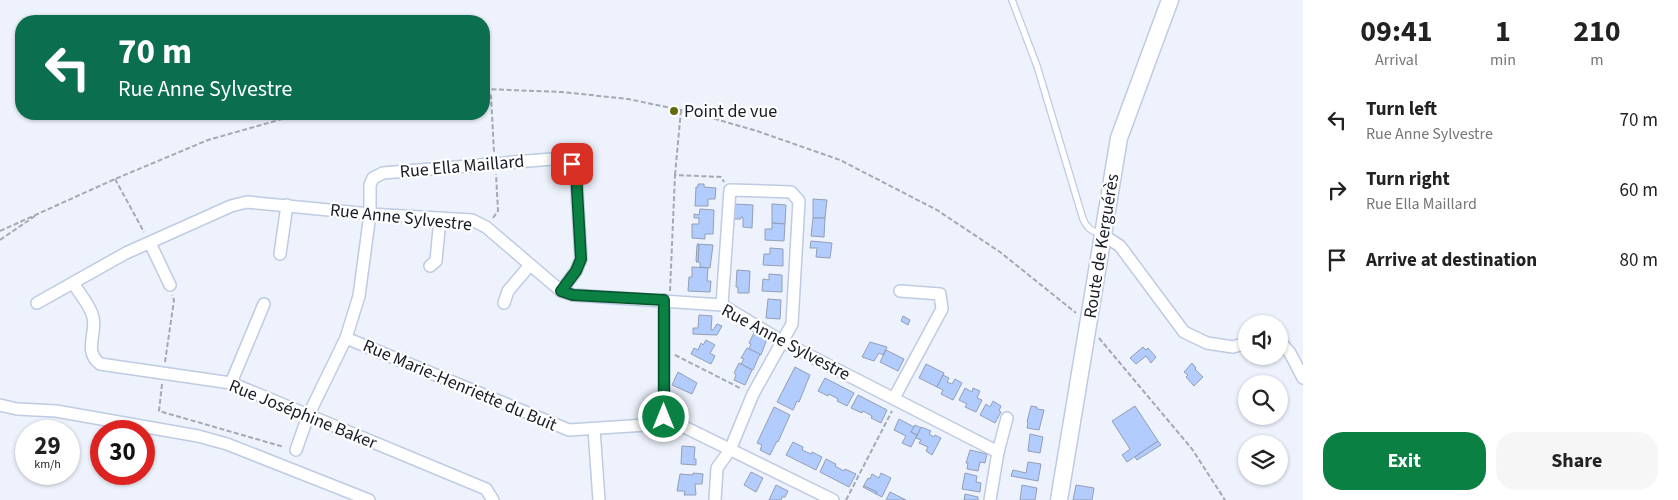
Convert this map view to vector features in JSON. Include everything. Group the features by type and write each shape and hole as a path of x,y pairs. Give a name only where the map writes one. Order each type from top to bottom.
{"street":[{"name":"Route de Kerguérès","path":"1059,500 1119,138 1170,0"},
{"name":"Rue Ella Maillard","path":"296,450 308,416 346,338 358,296 370,214 370,185 374,178 383,173 564,158 572,164 576,172 581,259 576,271 561,291"},
{"path":"716,500 717,468 730,450 754,394 792,324 799,201 791,192 730,190 722,305"},
{"name":"Rue Anne Sylvestre","path":"37,303 126,254 231,206 247,202 370,214 472,220 486,227 561,291 573,295 722,305 783,342 998,452"},
{"path":"280,254 287,205"},
{"path":"430,266 436,261 440,218"},
{"path":"1103,234 1120,246 1184,332 1207,343 1233,347 1238,345"},
{"path":"150,243 170,285"},
{"path":"504,302 508,291 530,265"},
{"name":"Rue Joséphine Baker","path":"73,283 92,314 94,321 91,352 93,359 100,364 231,383 486,489 493,500"},
{"path":"894,398 942,309 940,294 900,291"},
{"path":"667,300 664,350 664,417 833,500"},
{"path":"231,383 264,304"},
{"name":"Rue Marie-Henriette du Buit","path":"346,338 570,430 646,425 664,417"},
{"path":"1288,351 1303,378"},
{"path":"0,405 18,409 56,412 198,436 227,444 369,500"},
{"path":"990,500 998,452 1007,418"},
{"path":"594,429 599,500"}],"lane":[{"path":"1012,0 1037,66 1083,219 1091,231 1103,234"}],"path":[{"path":"490,89 562,92 628,99 681,110 757,131 840,160 937,210 1000,252 1074,312 1088,326 1192,449 1225,500"},
{"path":"486,227 498,211 490,96"},
{"path":"667,300 681,110"},
{"path":"0,231 115,179 208,140 279,120"},
{"path":"675,175 721,177 730,190"},
{"path":"115,179 150,243"},
{"path":"0,240 40,213"},
{"path":"170,285 174,300 159,411 296,450"},
{"path":"664,350 754,394"},
{"path":"846,500 892,413 894,398"}],"building":[{"path":"698,184 704,184 704,187 716,188 715,199 708,199 708,206 695,206 696,187 698,187"},
{"path":"813,199 827,200 825,218 813,218"},
{"path":"735,204 753,205 752,228 743,227 743,217 741,219 734,219"},
{"path":"772,204 786,205 785,224 772,223"},
{"path":"700,209 714,210 713,234 705,234 705,239 692,238 692,224 699,224 699,218 694,218 694,214 699,215"},
{"path":"813,218 825,218 824,237 811,236"},
{"path":"772,223 785,224 784,241 765,240 765,229 772,229"},
{"path":"811,241 832,243 830,258 816,257 817,248 810,248"},
{"path":"697,244 713,245 710,268 700,267 700,262 696,262 698,261 699,245"},
{"path":"697,245 699,245 698,261 696,261"},
{"path":"770,248 783,249 783,266 763,265 764,254 770,254"},
{"path":"692,267 708,268 707,281 711,281 710,292 688,291 689,277 692,277"},
{"path":"737,270 750,271 749,293 738,293 738,287 736,287"},
{"path":"769,274 782,275 782,292 762,291 763,279 769,280"},
{"path":"768,299 781,300 780,319 766,318"},
{"path":"699,315 712,316 711,330 717,324 722,326 717,335 693,334 693,328 698,328"},
{"path":"903,316 910,320 908,325 901,321"},
{"path":"754,333 767,339 761,355 749,349 751,344 749,343"},
{"path":"706,340 715,345 710,353 715,356 711,364 691,354 694,348 698,350 701,343 703,345"},
{"path":"870,342 887,347 883,355 879,353 874,361 862,357"},
{"path":"1143,347 1146,350 1148,348 1156,357 1151,363 1146,356 1136,364 1130,358"},
{"path":"747,348 760,354 753,370 741,364 744,359 741,358"},
{"path":"886,350 904,359 898,371 880,362"},
{"path":"739,363 752,370 745,385 734,380 736,375 734,373"},
{"path":"1192,363 1203,377 1194,386 1186,377 1188,375 1184,372"},
{"path":"926,364 944,373 937,387 919,378"},
{"path":"795,367 810,375 799,402 797,401 793,410 777,402"},
{"path":"678,372 697,383 692,394 672,385"},
{"path":"943,375 949,378 947,382 952,384 955,379 962,383 953,400 941,394 943,390 937,387"},
{"path":"825,378 854,393 847,406 829,394 828,396 818,391"},
{"path":"965,388 972,392 973,388 980,391 977,398 982,400 976,412 965,407 967,404 959,400"},
{"path":"858,395 887,410 881,423 863,411 862,413 851,408"},
{"path":"993,401 1001,406 999,411 1001,412 995,423 980,415 986,404 990,407"},
{"path":"1031,406 1044,410 1039,430 1027,428"},
{"path":"1135,406 1158,441 1127,462 1122,455 1130,449 1112,421"},
{"path":"774,407 790,415 770,455 760,450 762,445 757,443"},
{"path":"899,419 914,427 911,432 917,435 911,447 902,443 906,436 894,430"},
{"path":"915,425 921,428 917,435 911,432"},
{"path":"921,427 931,431 929,434 934,437 935,435 941,438 932,455 926,451 928,447 919,443 921,440 916,438"},
{"path":"1030,434 1043,437 1040,453 1028,451"},
{"path":"1158,441 1161,445 1137,460 1135,457"},
{"path":"793,442 803,447 802,450 822,457 816,470 786,455"},
{"path":"682,446 695,447 694,459 696,459 696,465 681,464"},
{"path":"970,450 987,454 985,463 980,462 978,471 967,469 968,463 966,463"},
{"path":"826,459 844,471 845,469 856,474 849,487 820,472"},
{"path":"1028,462 1041,464 1038,481 1011,476 1013,470 1026,473"},
{"path":"751,472 763,478 756,492 744,485"},
{"path":"693,473 703,474 702,484 695,484 696,495 684,495 685,491 677,491 680,474 693,475"},
{"path":"881,473 891,478 882,497 876,494 877,492 863,487 872,474 879,478"},
{"path":"965,473 977,476 976,482 981,483 980,492 962,489"},
{"path":"776,485 788,491 781,500 769,500"},
{"path":"1022,485 1037,488 1035,500 1020,500"},
{"path":"1076,485 1094,488 1092,500 1073,500"},
{"path":"863,487 877,492 876,494"},
{"path":"890,492 906,500 886,500"},
{"path":"965,494 978,497 978,500 964,500"}],"place":[{"name":"Point de vue","path":"674,111"}],"route":[{"path":"572,164 576,172 581,259 576,271 561,291 573,295 664,300 664,417"}]}
